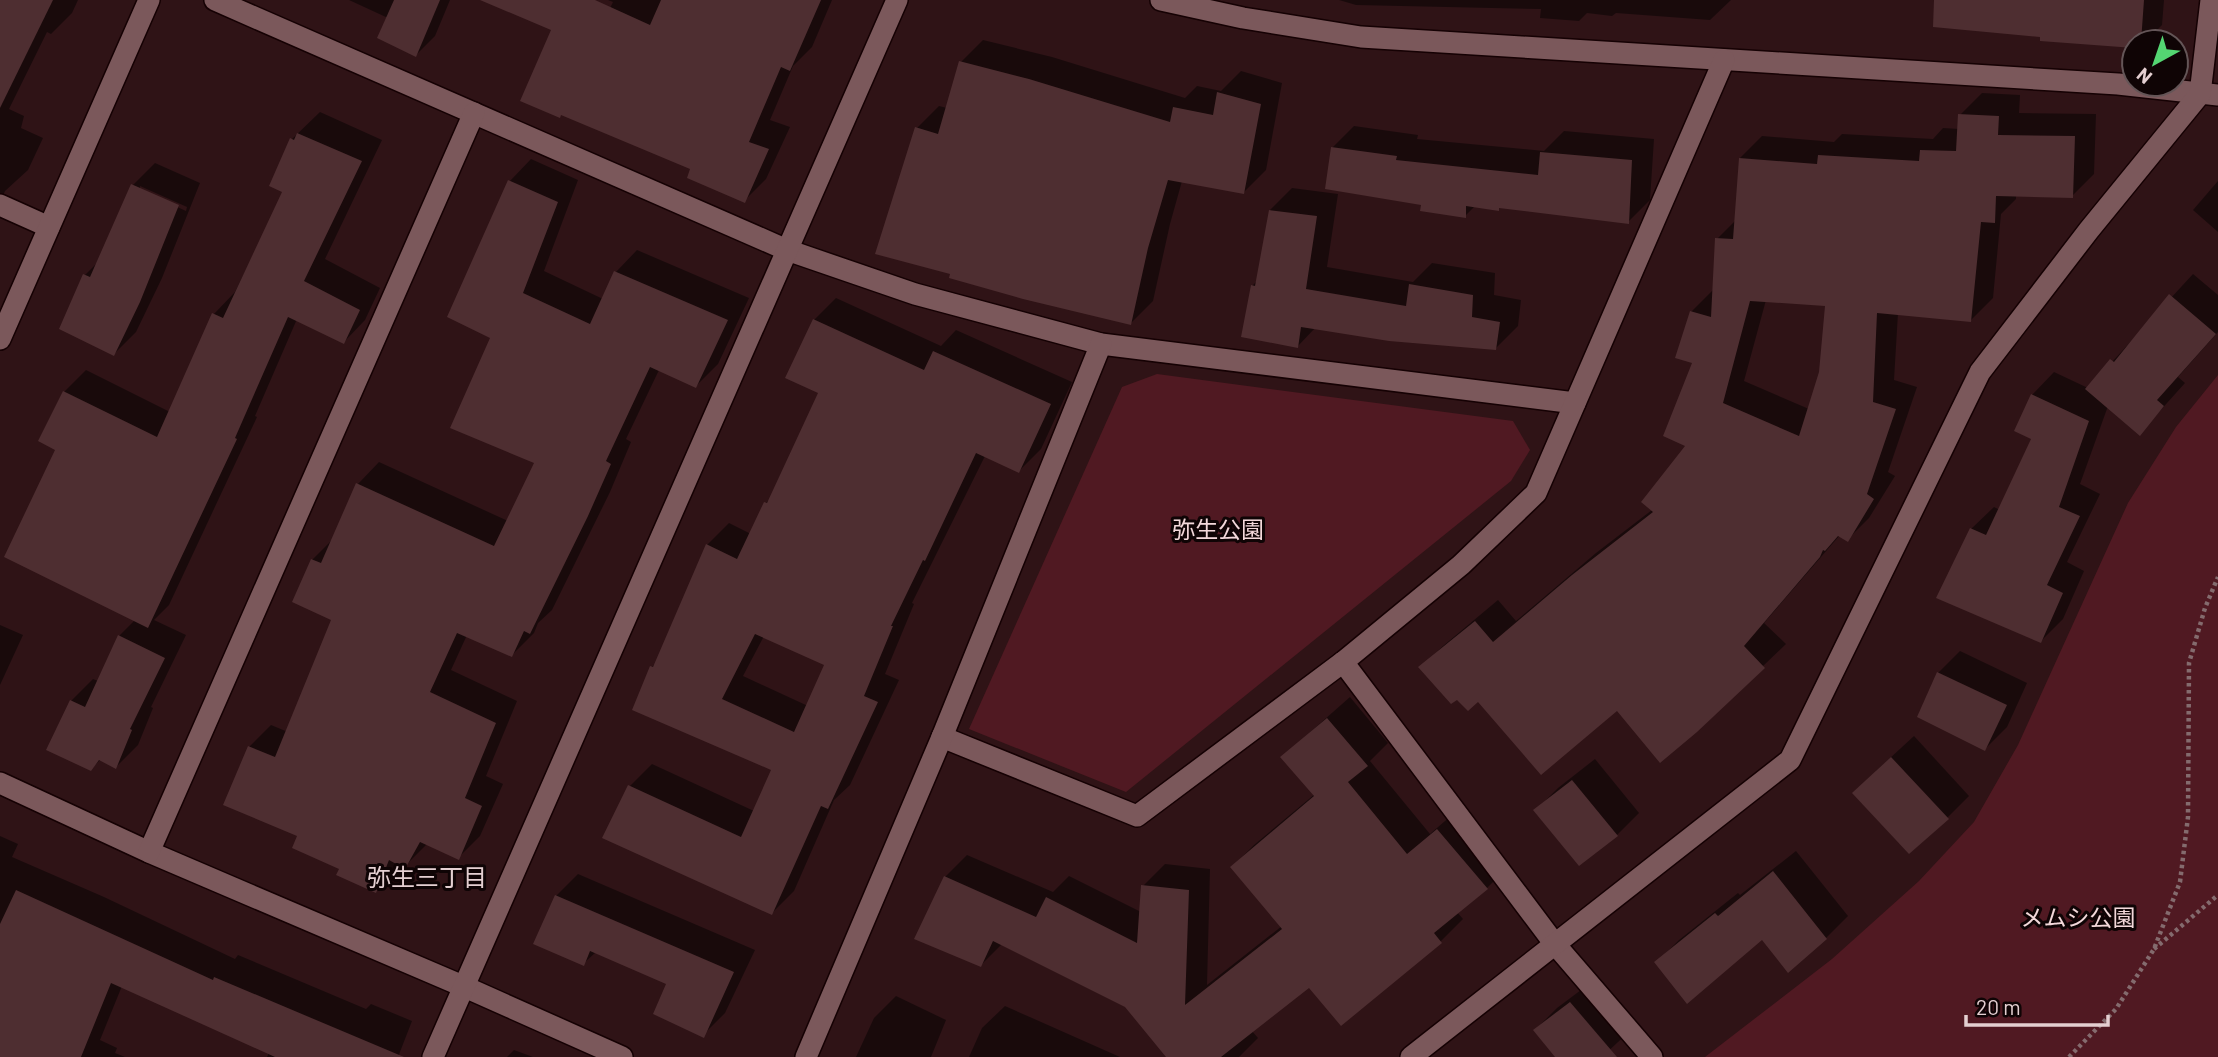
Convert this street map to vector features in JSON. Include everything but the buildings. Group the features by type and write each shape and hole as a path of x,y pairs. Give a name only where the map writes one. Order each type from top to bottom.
{"street":[{"path":"0,340 149,0"},
{"path":"215,0 787,250 915,294 1101,344 1575,403"},
{"path":"433,1057 897,0"},
{"path":"1161,0 1243,18 1361,37 2118,84 2209,95"},
{"path":"1411,1057 1790,760 1980,372 2089,230 2209,95 2211,0"},
{"path":"942,737 1137,816 1343,662 1461,565 1536,494 1724,60"},
{"path":"149,852 474,113"},
{"path":"0,205 49,227"},
{"path":"806,1057 942,737 1101,344"},
{"path":"1343,662 1554,943 1652,1057"},
{"path":"0,783 149,852 622,1057"}],"path":[{"path":"2068,1057 2116,1009 2154,949 2180,882 2188,817 2189,663 2205,608 2218,577"},
{"path":"2154,949 2218,895"}],"green space":[{"name":"弥生公園","path":"1157,374 1513,421 1530,450 1511,481 1126,792 969,729 1122,387"},
{"name":"メムシ公園","path":"2218,375 2218,1057 1705,1057 1832,959 1919,881 1974,822 2018,745 2128,503 2176,427"}],"district":[{"name":"弥生三丁目","path":"427,876"}]}
